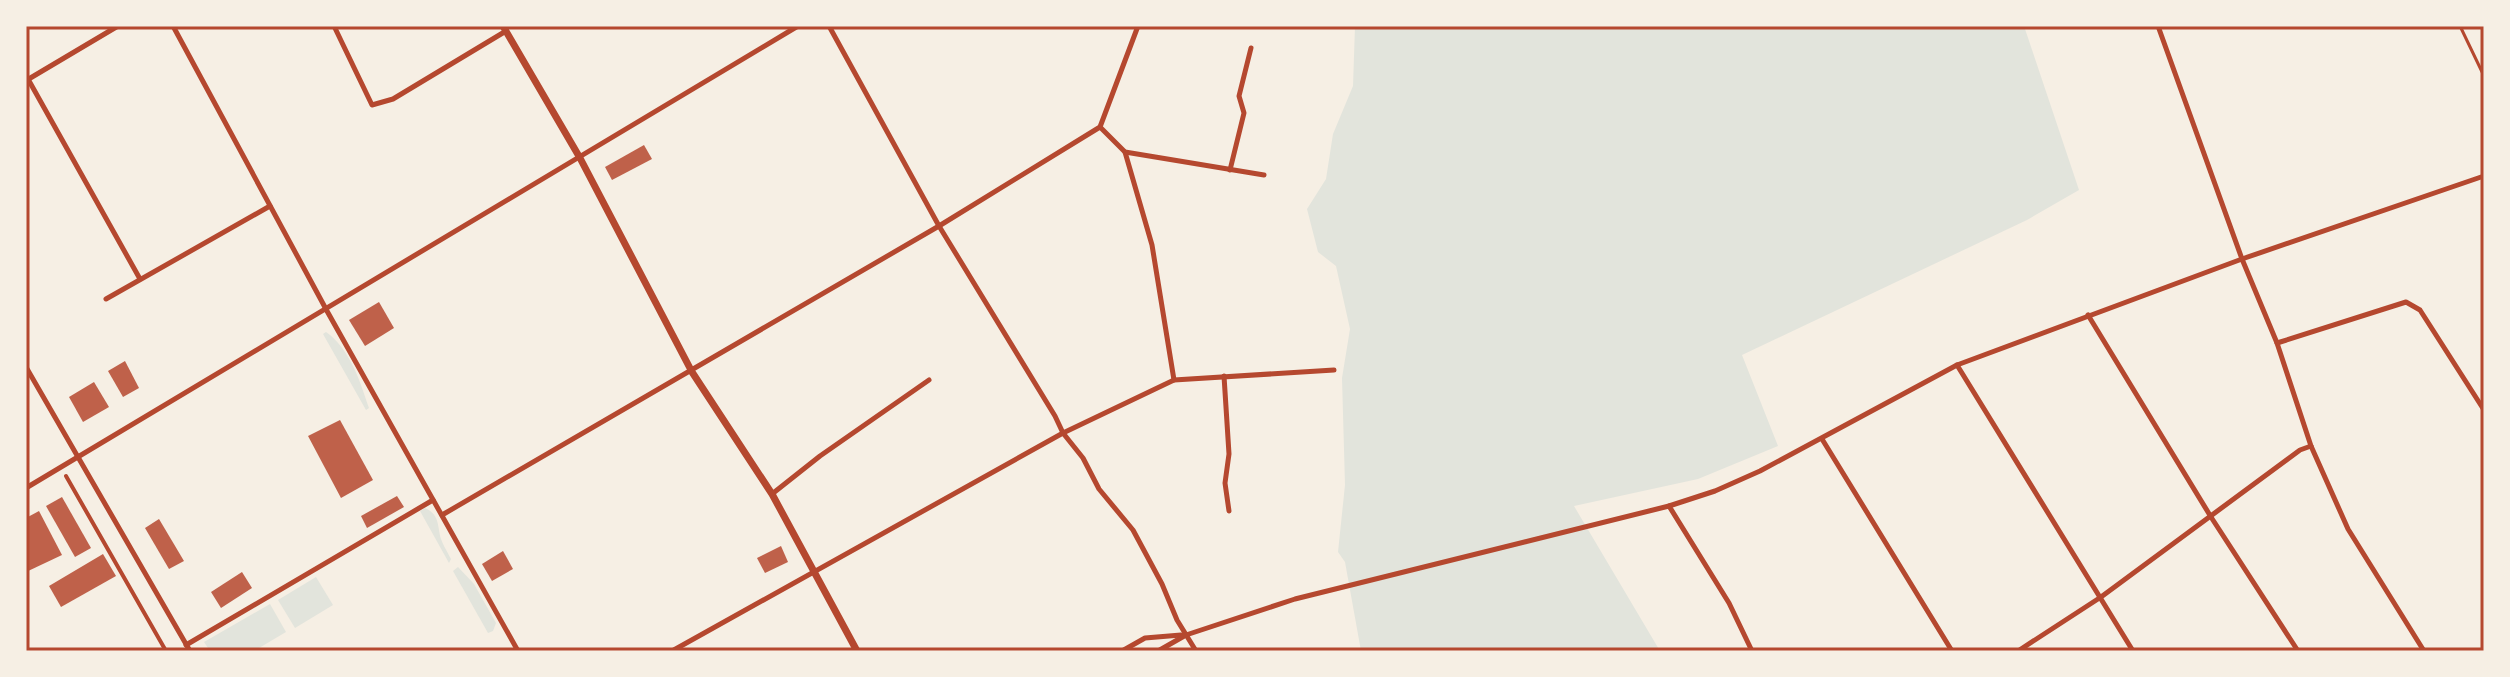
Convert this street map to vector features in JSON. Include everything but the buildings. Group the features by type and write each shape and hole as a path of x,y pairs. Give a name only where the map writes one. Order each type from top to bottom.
{"main road":[{"path":"504,28 580,158 692,372 772,494 857,651"}],"street":[{"path":"118,26 27,79 140,279"},
{"path":"173,26 327,311 518,651"},
{"path":"334,26 372,105 393,99 504,28"},
{"path":"26,488 327,311 798,26"},
{"path":"829,26 939,226 1063,433 1083,458 1099,489 1133,530 1177,620 1196,651"},
{"path":"442,515 692,372 1100,127 1138,26"},
{"path":"2158,26 2242,259 2277,343 2311,446 2348,529 2424,651"},
{"path":"1230,170 1244,113 1239,96 1251,48"},
{"path":"1100,127 1125,152 1152,245 1174,380"},
{"path":"1125,152 1264,175"},
{"path":"1158,651 1186,635 1295,599 1669,506 1715,491 1822,439 1957,365 2242,259 2484,176"},
{"path":"106,299 270,206"},
{"path":"2277,343 2406,302 2420,310 2484,410"},
{"path":"2088,315 2211,517 2298,651"},
{"path":"1957,365 2133,651"},
{"path":"26,367 188,648 433,500"},
{"path":"672,651 1063,433 1174,380 1334,370"},
{"path":"1224,376 1229,454 1225,483 1229,511"},
{"path":"772,494 820,456 929,380"},
{"path":"1822,439 1952,651"},
{"path":"2018,651 2101,597 2300,450 2311,446"},
{"path":"66,476 166,651"},
{"path":"1669,506 1729,603 1752,651"},
{"path":"1122,651 1145,638 1186,635"}],"lane":[{"path":"2460,26 2484,76"}],"shaded area":[{"path":"1355,26 2024,26 2079,190 2027,220 1742,355 1778,446 1698,479 1574,506 1660,651 1361,651 1345,562 1338,552 1345,485 1342,378 1350,329 1336,266 1318,252 1307,209 1326,179 1333,134 1353,86"},
{"path":"326,332 342,347 353,366 369,408 366,410 323,334"},
{"path":"425,508 436,517 441,539 451,559 449,563 420,511"},
{"path":"458,567 474,584 496,623 493,631 488,633 453,571"},
{"path":"316,577 333,605 295,628 278,600"},
{"path":"270,604 286,632 254,651 210,651 204,642"}]}
